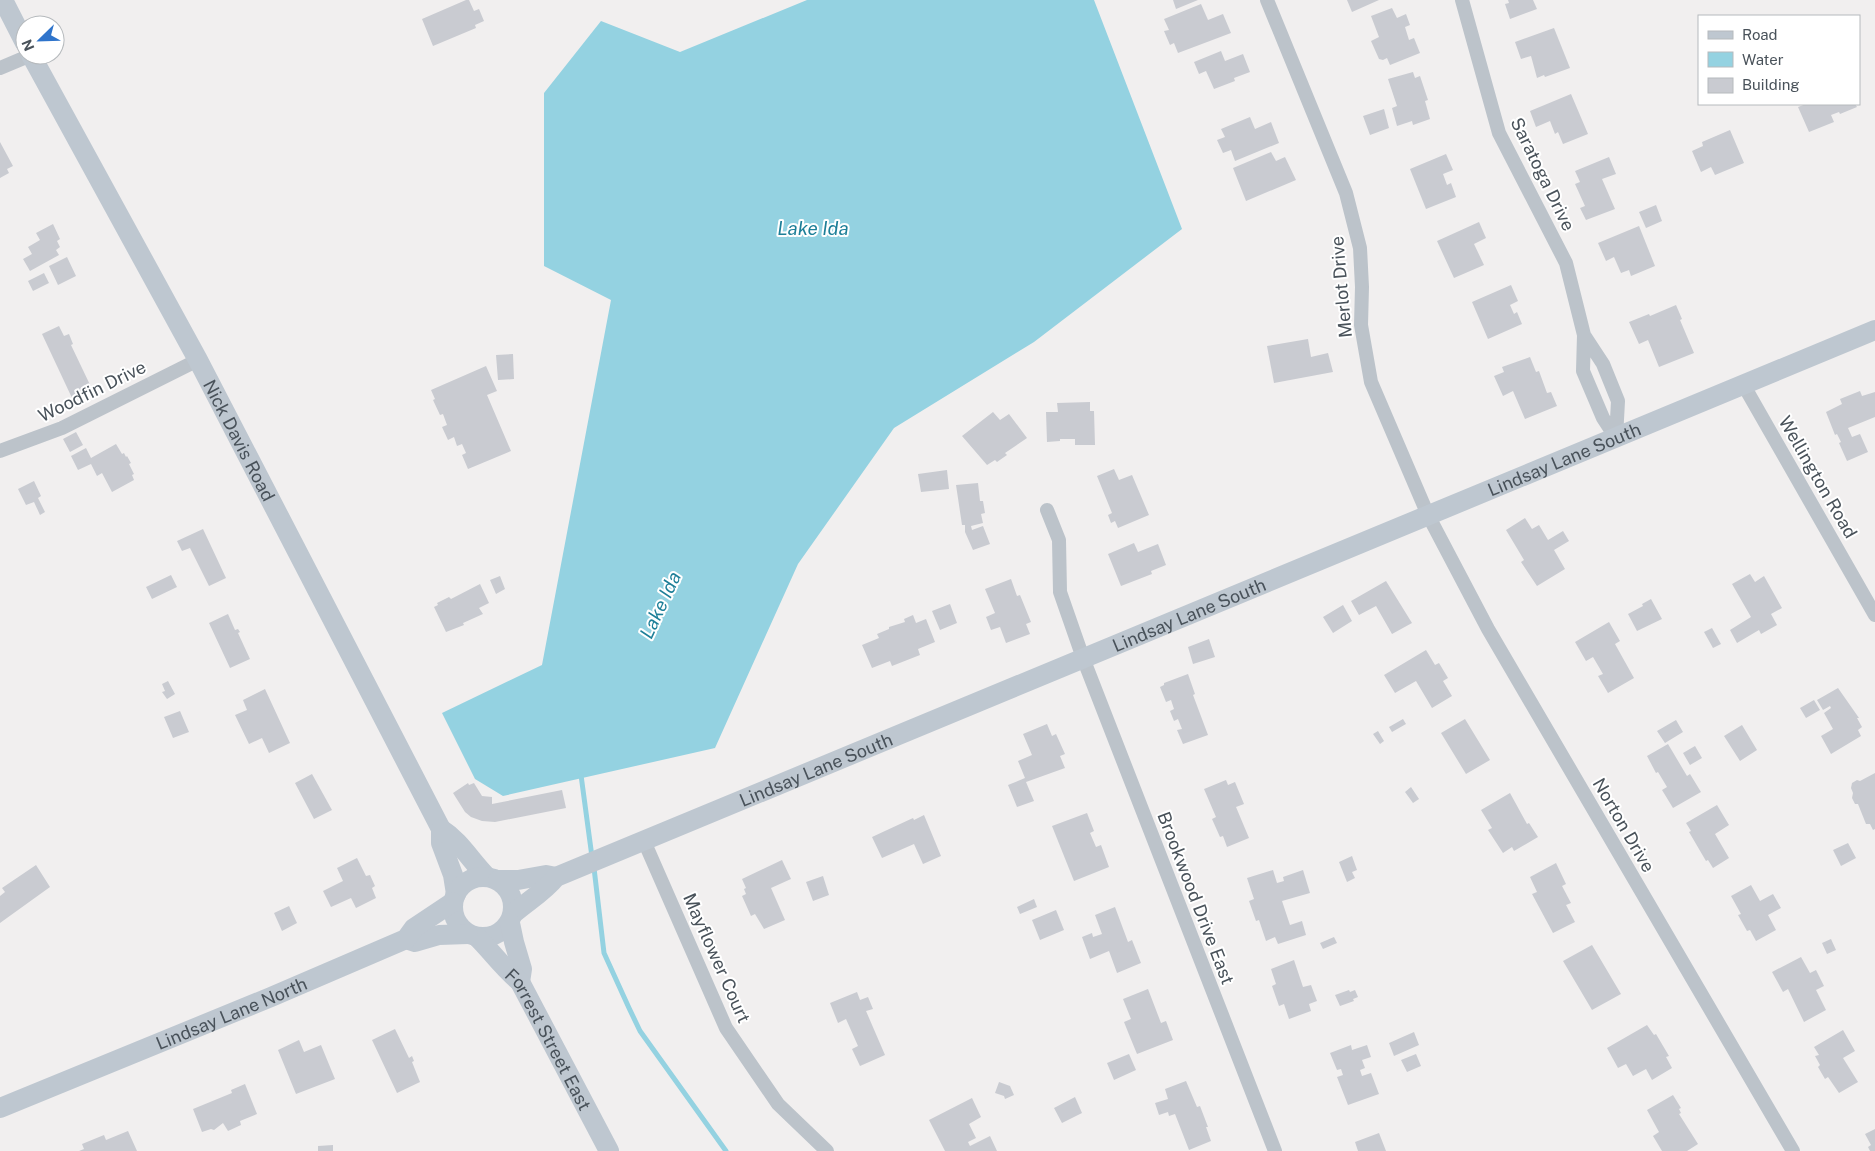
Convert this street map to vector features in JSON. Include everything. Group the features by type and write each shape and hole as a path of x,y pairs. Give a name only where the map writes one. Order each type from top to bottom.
{"street":[{"path":"3,0 15,23"},
{"name":"Merlot Drive","path":"1266,0 1346,193 1360,248 1362,286 1361,325 1371,382 1428,515"},
{"name":"Saratoga Drive","path":"1462,0 1499,133 1566,263 1584,334 1583,371 1603,418 1616,438"},
{"path":"0,68 15,62"},
{"name":"Nick Davis Road","path":"36,65 198,360 441,829 441,843 453,874 454,898"},
{"name":"Lindsay Lane South","path":"512,918 525,903 547,888 556,877 1875,330"},
{"name":"Saratoga Drive","path":"1584,334 1603,364 1618,401 1616,438"},
{"name":"Woodfin Drive","path":"0,451 62,428 198,360"},
{"name":"Wellington Road","path":"1744,384 1875,615"},
{"name":"Brookwood Drive East","path":"1047,510 1059,540 1060,592 1083,658 1275,1151"},
{"name":"Norton Drive","path":"1428,515 1488,629 1793,1151"},
{"name":"Nick Davis Road","path":"441,829 454,838 473,863 492,879"},
{"name":"Mayflower Court","path":"644,841 726,1028 778,1104 827,1151"},
{"path":"472,936 460,928 455,920 454,898 467,881 477,877 518,880 546,874 556,877"},
{"path":"492,879 506,887 514,904 512,918 514,942 522,969 520,982"},
{"name":"Lindsay Lane North","path":"0,1108 271,997 406,939 414,928 454,898"},
{"path":"406,939 415,942 439,935 487,938 496,936 504,930 512,918"},
{"name":"Forrest Street East","path":"472,936 492,952 520,982 609,1151"}],"water":[{"name":"Lake Ida","path":"807,0 1094,0 1182,229 1034,342 894,428 798,564 715,748 503,796 475,779 442,713 542,665 611,300 544,266 544,93 601,21 680,52"}],"building":[{"path":"469,0 474,11 479,9 484,21 475,25 476,28 433,46 422,19"},
{"path":"1173,0 1198,0 1176,9"},
{"path":"1347,0 1379,0 1352,12"},
{"path":"1508,0 1533,0 1537,9 1510,19 1505,4 1509,3"},
{"path":"1201,4 1208,20 1223,14 1231,33 1178,53 1174,43 1170,45 1164,31 1169,30 1164,19"},
{"path":"1392,8 1397,18 1406,14 1410,25 1405,27 1409,40 1414,38 1420,53 1390,65 1387,58 1379,59 1371,41 1379,37 1371,16"},
{"path":"1554,28 1570,68 1537,78 1531,56 1521,59 1515,42"},
{"path":"1221,51 1225,61 1243,54 1250,72 1234,78 1235,81 1214,89 1206,71 1199,74 1194,62"},
{"path":"1413,72 1415,78 1420,76 1428,100 1425,101 1430,119 1413,125 1412,121 1397,126 1392,108 1397,106 1388,79"},
{"path":"1571,94 1588,134 1563,144 1558,132 1555,134 1550,121 1536,127 1530,111"},
{"path":"1803,105 1856,105 1857,107 1840,114 1839,112 1831,115 1834,122 1809,132 1798,107"},
{"path":"1384,109 1389,128 1370,135 1363,116"},
{"path":"1250,117 1255,129 1271,122 1279,143 1235,161 1231,150 1223,153 1217,140 1225,137 1221,129"},
{"path":"1730,130 1744,163 1715,175 1711,167 1701,172 1692,151 1703,146 1702,142"},
{"path":"0,142 13,166 7,169 9,173 0,178"},
{"path":"1271,152 1276,161 1285,157 1296,180 1246,201 1233,168"},
{"path":"1446,154 1453,170 1443,174 1447,185 1451,183 1456,197 1426,209 1410,169"},
{"path":"1609,157 1616,174 1602,179 1615,209 1586,220 1580,208 1585,206 1575,184 1580,182 1575,171"},
{"path":"1656,205 1662,221 1646,228 1639,212"},
{"path":"1479,222 1486,238 1474,244 1484,265 1454,278 1437,241"},
{"path":"53,224 60,239 57,241 60,247 56,250 59,255 30,271 23,259 32,254 28,247 40,240 36,233"},
{"path":"1639,226 1655,266 1631,276 1629,270 1621,273 1614,257 1606,261 1598,243"},
{"path":"67,257 76,276 58,285 49,266"},
{"path":"44,273 49,283 33,291 28,281"},
{"path":"1511,285 1518,301 1510,305 1514,314 1517,312 1522,324 1488,339 1472,302"},
{"path":"1676,305 1682,319 1680,320 1694,353 1659,367 1648,340 1639,344 1629,322 1649,314 1650,316"},
{"path":"59,326 64,336 69,334 73,344 71,345 92,389 72,398 42,334"},
{"path":"1308,339 1311,357 1328,353 1333,372 1274,383 1267,346"},
{"path":"513,354 514,379 498,380 496,355"},
{"path":"1530,357 1536,372 1539,371 1547,393 1551,392 1557,406 1525,419 1513,391 1503,396 1494,376 1504,372 1502,367"},
{"path":"486,366 497,391 487,395 511,451 468,469 462,455 466,453 462,444 457,446 454,437 448,440 442,427 447,425 443,414 440,415 433,400 435,399 431,390"},
{"path":"1860,391 1862,396 1875,392 1875,417 1848,428 1852,437 1860,434 1868,452 1847,461 1839,443 1841,442 1837,434 1835,435 1826,412 1842,404 1840,399"},
{"path":"1090,402 1090,411 1094,411 1095,445 1075,445 1075,439 1060,439 1060,441 1047,442 1046,412 1058,412 1057,403"},
{"path":"993,412 1000,420 1009,414 1027,438 1005,453 1007,455 997,462 995,460 987,465 962,436"},
{"path":"76,432 83,445 70,452 63,439"},
{"path":"116,444 131,463 129,464 134,474 132,475 134,480 112,492 102,473 97,476 91,464 78,470 71,456 86,448 91,458"},
{"path":"1114,469 1119,480 1132,475 1149,515 1118,528 1115,521 1111,523 1108,515 1112,513 1097,476"},
{"path":"947,470 949,489 921,492 918,474"},
{"path":"34,481 41,496 38,498 45,512 40,515 34,502 26,505 18,489"},
{"path":"978,483 980,501 983,501 985,513 981,514 983,523 971,526 972,530 983,526 990,544 973,550 965,532 965,525 962,525 956,485"},
{"path":"1525,518 1532,529 1539,525 1548,540 1563,531 1569,541 1554,550 1565,569 1537,586 1521,562 1524,560 1506,530"},
{"path":"203,529 226,578 209,586 190,548 182,551 177,541"},
{"path":"1134,543 1138,552 1158,544 1166,565 1151,571 1152,574 1121,586 1108,554"},
{"path":"1750,574 1755,582 1764,576 1782,608 1771,614 1777,625 1761,634 1759,630 1737,643 1730,630 1751,617 1732,584"},
{"path":"171,575 177,587 152,599 146,587"},
{"path":"500,576 505,589 496,594 490,580"},
{"path":"1011,579 1017,596 1020,595 1031,622 1026,624 1030,634 1006,643 1000,627 991,630 986,617 995,613 985,589"},
{"path":"1386,581 1412,623 1392,634 1376,606 1359,615 1351,601"},
{"path":"480,584 489,603 479,608 483,614 463,623 464,625 446,632 434,607 438,605 437,603 449,597 451,599"},
{"path":"1651,599 1662,619 1637,631 1628,614"},
{"path":"950,604 957,623 940,630 932,611"},
{"path":"1343,605 1352,621 1333,633 1323,617"},
{"path":"228,614 235,630 238,629 240,632 238,633 250,659 230,668 209,623"},
{"path":"913,615 916,623 926,619 935,642 918,649 920,655 892,666 890,661 872,668 862,645 879,638 877,634 889,629 889,627 905,622 904,619"},
{"path":"1609,622 1620,641 1615,644 1634,678 1608,693 1598,676 1603,674 1593,657 1586,661 1575,642"},
{"path":"1712,628 1721,644 1713,648 1704,632"},
{"path":"1209,639 1215,657 1193,664 1188,647"},
{"path":"1426,650 1435,665 1439,663 1448,678 1443,681 1452,696 1432,708 1416,681 1395,693 1384,675"},
{"path":"1188,674 1195,694 1193,695 1208,735 1183,744 1177,730 1182,729 1178,719 1174,721 1170,711 1174,709 1171,700 1166,702 1160,687 1164,683"},
{"path":"168,681 175,694 167,699 162,692 165,691 162,684"},
{"path":"1838,688 1859,718 1857,718 1862,727 1858,730 1861,736 1831,754 1821,736 1833,729 1824,713 1831,708 1830,706 1823,710 1817,700"},
{"path":"265,689 290,743 269,753 262,738 249,744 235,715 247,710 243,700"},
{"path":"1814,700 1820,710 1806,718 1800,708"},
{"path":"180,711 189,732 173,738 164,717"},
{"path":"1403,719 1406,724 1392,732 1389,727"},
{"path":"1465,719 1490,760 1466,774 1441,733"},
{"path":"1676,720 1683,732 1665,743 1657,731"},
{"path":"1047,724 1052,736 1056,734 1065,754 1060,756 1065,768 1026,782 1034,801 1017,807 1008,785 1025,778 1018,761 1032,755 1023,734"},
{"path":"1742,725 1757,750 1740,761 1724,736"},
{"path":"1378,731 1384,741 1380,744 1373,734"},
{"path":"1668,744 1687,776 1690,774 1701,792 1673,808 1662,790 1667,787 1658,772 1656,773 1647,756"},
{"path":"1695,746 1702,758 1690,765 1683,753"},
{"path":"1875,773 1875,829 1873,830 1870,824 1866,824 1858,804 1855,804 1851,788 1852,783"},
{"path":"312,774 332,810 314,819 295,783"},
{"path":"1226,780 1228,785 1235,782 1244,804 1236,807 1249,838 1227,847 1223,836 1220,837 1212,819 1216,817 1204,789"},
{"path":"468,783 469,785 474,783 482,796 492,797 492,804 562,790 566,808 495,822 482,821 471,817 465,812 453,793"},
{"path":"1411,787 1419,799 1413,803 1405,792"},
{"path":"1510,793 1527,824 1529,823 1538,837 1514,851 1512,847 1503,853 1488,830 1492,828 1481,810"},
{"path":"1717,805 1729,825 1715,834 1729,858 1713,868 1708,860 1706,861 1689,832 1691,831 1686,823"},
{"path":"1087,813 1094,831 1090,833 1096,847 1101,845 1109,867 1074,881 1052,826"},
{"path":"924,815 941,856 923,864 914,844 882,858 872,837 913,818 914,820"},
{"path":"1848,843 1856,858 1841,866 1833,850"},
{"path":"1352,856 1357,870 1352,872 1355,878 1347,882 1339,862"},
{"path":"357,858 366,876 370,875 375,886 372,888 376,898 356,908 351,898 331,907 323,891 343,881 337,868"},
{"path":"782,860 791,879 771,888 785,920 764,929 755,914 751,916 742,896 746,894 744,889 746,888 742,879"},
{"path":"1556,863 1566,884 1562,886 1571,903 1566,905 1575,922 1553,933 1532,894 1537,892 1530,877"},
{"path":"36,865 50,887 0,923 0,896 5,892 2,888"},
{"path":"1273,870 1277,883 1284,881 1283,877 1303,870 1310,893 1282,901 1290,925 1302,921 1306,935 1278,944 1275,937 1266,941 1259,920 1256,921 1249,901 1254,899 1247,878"},
{"path":"823,876 829,895 813,901 806,882"},
{"path":"1751,885 1760,901 1773,894 1781,908 1768,915 1776,930 1756,941 1750,930 1747,931 1738,915 1741,914 1731,896"},
{"path":"1034,899 1037,907 1020,914 1017,907"},
{"path":"289,906 297,923 282,931 274,913"},
{"path":"1115,907 1128,942 1132,940 1141,963 1117,973 1109,951 1090,959 1082,937 1092,933 1093,937 1102,934 1095,915"},
{"path":"1056,910 1064,930 1040,940 1032,920"},
{"path":"1334,937 1337,943 1323,949 1320,943"},
{"path":"1831,939 1836,950 1827,954 1822,943"},
{"path":"1592,945 1621,994 1592,1010 1563,961"},
{"path":"1801,957 1810,973 1816,970 1824,986 1816,990 1826,1010 1804,1022 1788,989 1783,992 1772,972"},
{"path":"1294,960 1303,987 1311,985 1317,1001 1309,1004 1311,1011 1289,1019 1284,1004 1279,1006 1272,986 1276,984 1271,969"},
{"path":"1148,989 1161,1023 1166,1021 1173,1040 1137,1054 1124,1022 1131,1019 1123,999"},
{"path":"1349,990 1350,992 1355,990 1358,997 1353,999 1354,1001 1340,1006 1335,995"},
{"path":"857,992 860,1000 868,997 873,1009 866,1011 885,1055 860,1066 852,1049 858,1046 846,1019 838,1023 830,1003"},
{"path":"1647,1025 1654,1035 1656,1034 1669,1056 1666,1057 1672,1068 1652,1080 1646,1069 1633,1076 1626,1064 1618,1068 1607,1048"},
{"path":"395,1029 409,1058 412,1056 414,1061 412,1062 420,1082 397,1093 372,1040"},
{"path":"1843,1030 1855,1051 1843,1058 1858,1082 1839,1093 1828,1077 1825,1079 1818,1067 1820,1065 1815,1056 1819,1055 1814,1047"},
{"path":"1414,1032 1419,1045 1394,1056 1389,1043"},
{"path":"299,1040 304,1052 321,1045 335,1079 296,1094 278,1050"},
{"path":"1351,1045 1352,1050 1367,1045 1371,1057 1362,1060 1365,1068 1360,1070 1362,1076 1371,1073 1379,1094 1348,1105 1337,1077 1343,1075 1341,1069 1337,1070 1330,1053"},
{"path":"1129,1054 1136,1070 1114,1080 1107,1063"},
{"path":"1416,1054 1421,1066 1407,1072 1401,1060"},
{"path":"1186,1081 1197,1107 1200,1106 1211,1141 1189,1150 1175,1114 1169,1116 1168,1112 1159,1115 1155,1103 1168,1099 1165,1089"},
{"path":"999,1082 1010,1086 1014,1095 1005,1099 1004,1096 995,1093"},
{"path":"245,1084 257,1114 240,1121 241,1125 228,1131 223,1123 214,1130 202,1132 193,1109 232,1093 231,1090"},
{"path":"1673,1095 1681,1108 1679,1109 1681,1113 1679,1114 1698,1144 1687,1151 1662,1151 1653,1136 1659,1132 1647,1110"},
{"path":"1075,1097 1082,1113 1062,1123 1054,1108"},
{"path":"972,1098 981,1117 969,1124 976,1138 968,1142 970,1146 990,1136 997,1151 945,1151 929,1120"},
{"path":"1875,1129 1875,1151 1870,1151 1868,1147 1871,1145 1865,1134"},
{"path":"128,1131 137,1151 79,1151 84,1149 82,1144 104,1135 106,1140"},
{"path":"1379,1133 1386,1151 1358,1151 1355,1142"},
{"path":"333,1145 333,1151 318,1151 318,1146"}],"waterway":[{"path":"581,775 592,857"},
{"path":"594,868 604,953 629,1008 640,1031 726,1151"}]}
